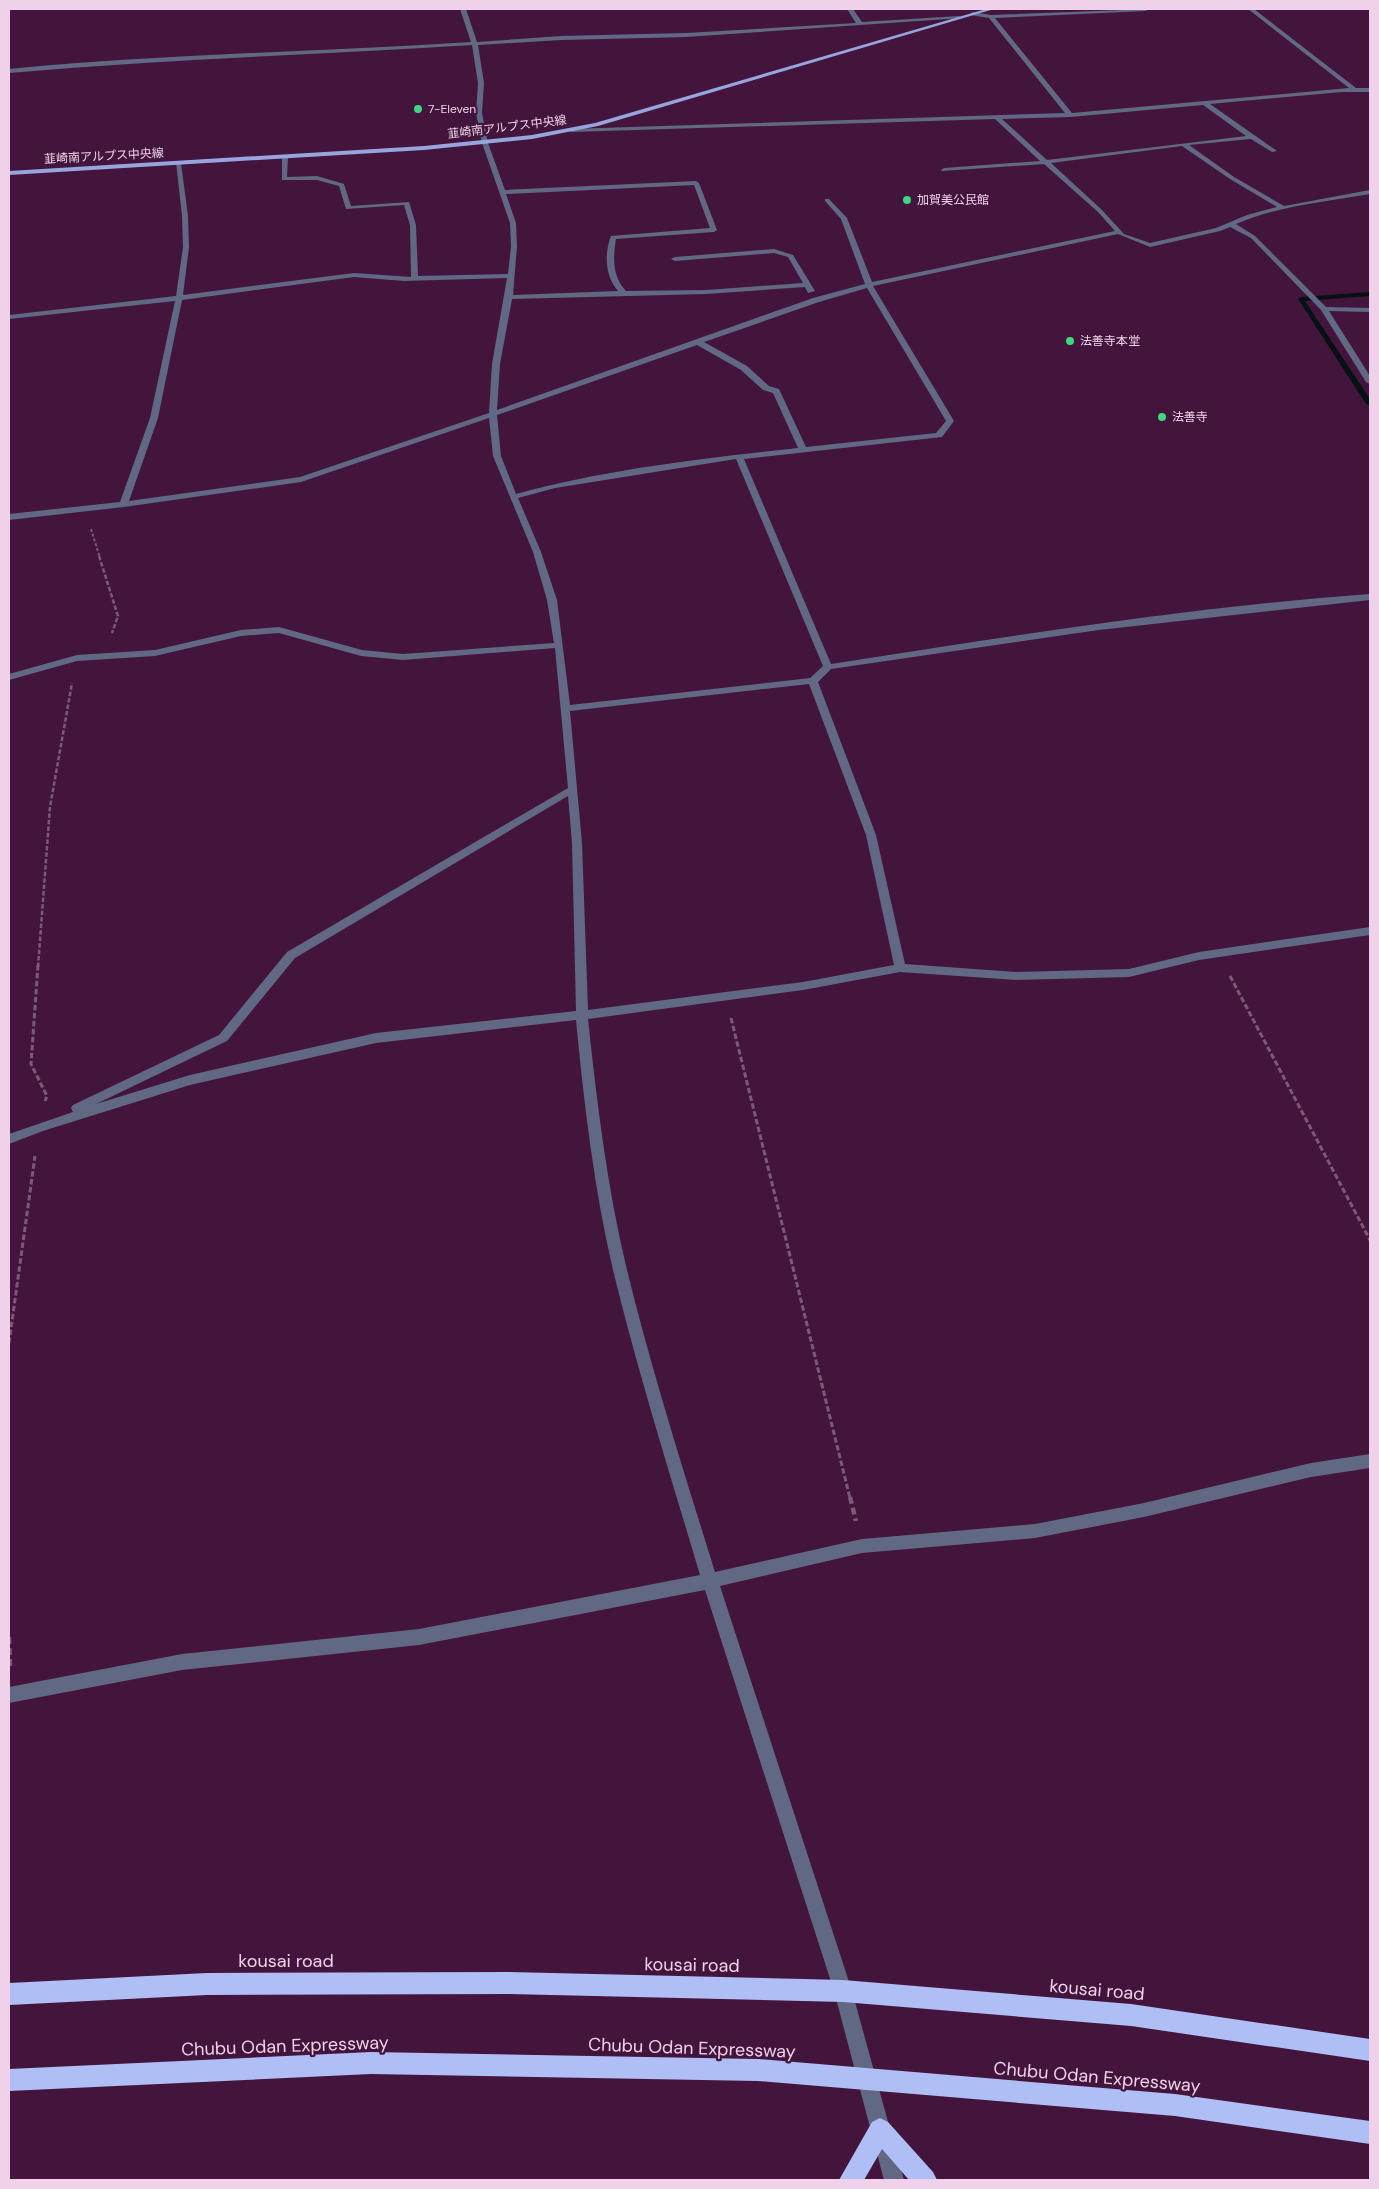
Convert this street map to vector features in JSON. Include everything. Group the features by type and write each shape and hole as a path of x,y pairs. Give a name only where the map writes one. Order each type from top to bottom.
{"highway":[{"name":"kousai road","path":"9,1994 207,1984 509,1983 843,1991 1132,2015 1370,2050"},
{"name":"Chubu Odan Expressway","path":"9,2080 371,2064 758,2070 1175,2105 1370,2133"},
{"path":"851,2180 880,2130 925,2180"}],"main road":[{"name":"韮崎南アルプス中央線","path":"9,173 485,143 570,130 596,125 988,9"}],"street":[{"path":"463,9 475,44 481,83 480,114 485,143 514,222 509,298 496,364 493,414 497,456 537,552 552,600 559,645 577,843 582,1015 592,1120 620,1269 661,1421 710,1581 843,1991 894,2180"},
{"path":"850,9 860,24"},
{"path":"972,14 991,17 1146,9"},
{"path":"1251,9 1356,91"},
{"path":"991,17 1070,115"},
{"path":"9,71 119,61 587,37 686,35 959,18"},
{"path":"570,130 1070,115 1342,90 1370,90"},
{"path":"1205,103 1251,137 1274,151"},
{"path":"997,118 1100,211 1119,232 1130,240 1150,245 1218,230 1249,216 1370,192"},
{"path":"944,170 1047,162 1251,137"},
{"path":"1184,144 1232,178 1283,208"},
{"path":"286,157 284,179 317,178 342,185 348,208 407,203 414,225 415,278"},
{"path":"124,504 154,418 179,298 186,247 185,216 178,163"},
{"path":"502,192 696,184 714,230 613,237 609,262 617,286 624,293"},
{"path":"513,497 554,486 738,457 869,441 939,435 950,421 869,285 844,218 827,200"},
{"path":"1230,224 1253,237 1321,306 1370,382"},
{"path":"9,517 124,504 302,478 493,414 816,300 869,285 1119,232"},
{"path":"675,259 774,251 791,256 816,300"},
{"path":"9,317 179,298 354,275 415,278 511,276"},
{"path":"509,298 706,292 808,285"},
{"path":"1321,306 1370,310"},
{"path":"698,342 744,368 766,388 776,391 803,450"},
{"path":"738,457 828,667"},
{"path":"566,708 813,681 828,667 1042,634 1271,606 1370,597"},
{"path":"9,676 77,658 154,653 241,633 278,630 361,653 403,657 559,645"},
{"path":"813,681 871,835 900,968"},
{"path":"9,1139 39,1127 223,1038 291,955 573,789"},
{"path":"39,1127 190,1080 376,1038 582,1015 803,986 900,968 1016,976 1119,973 1218,953 1370,931"},
{"path":"9,1695 182,1662 419,1637 710,1581 862,1546 1035,1531 1144,1510 1311,1470 1370,1461"}],"path":[{"path":"9,1343 39,1127 46,1096 31,1064 50,807 77,658 111,634 118,616 84,509"},
{"path":"1218,953 1370,1240"},
{"path":"726,996 862,1546"}],"waterway":[{"path":"1370,294 1301,299 1370,404"}],"place":[{"name":"7-Eleven","path":"418,109"},
{"name":"加賀美公民館","path":"907,200"},
{"name":"法善寺本堂","path":"1070,341"},
{"name":"法善寺","path":"1162,417"}]}
